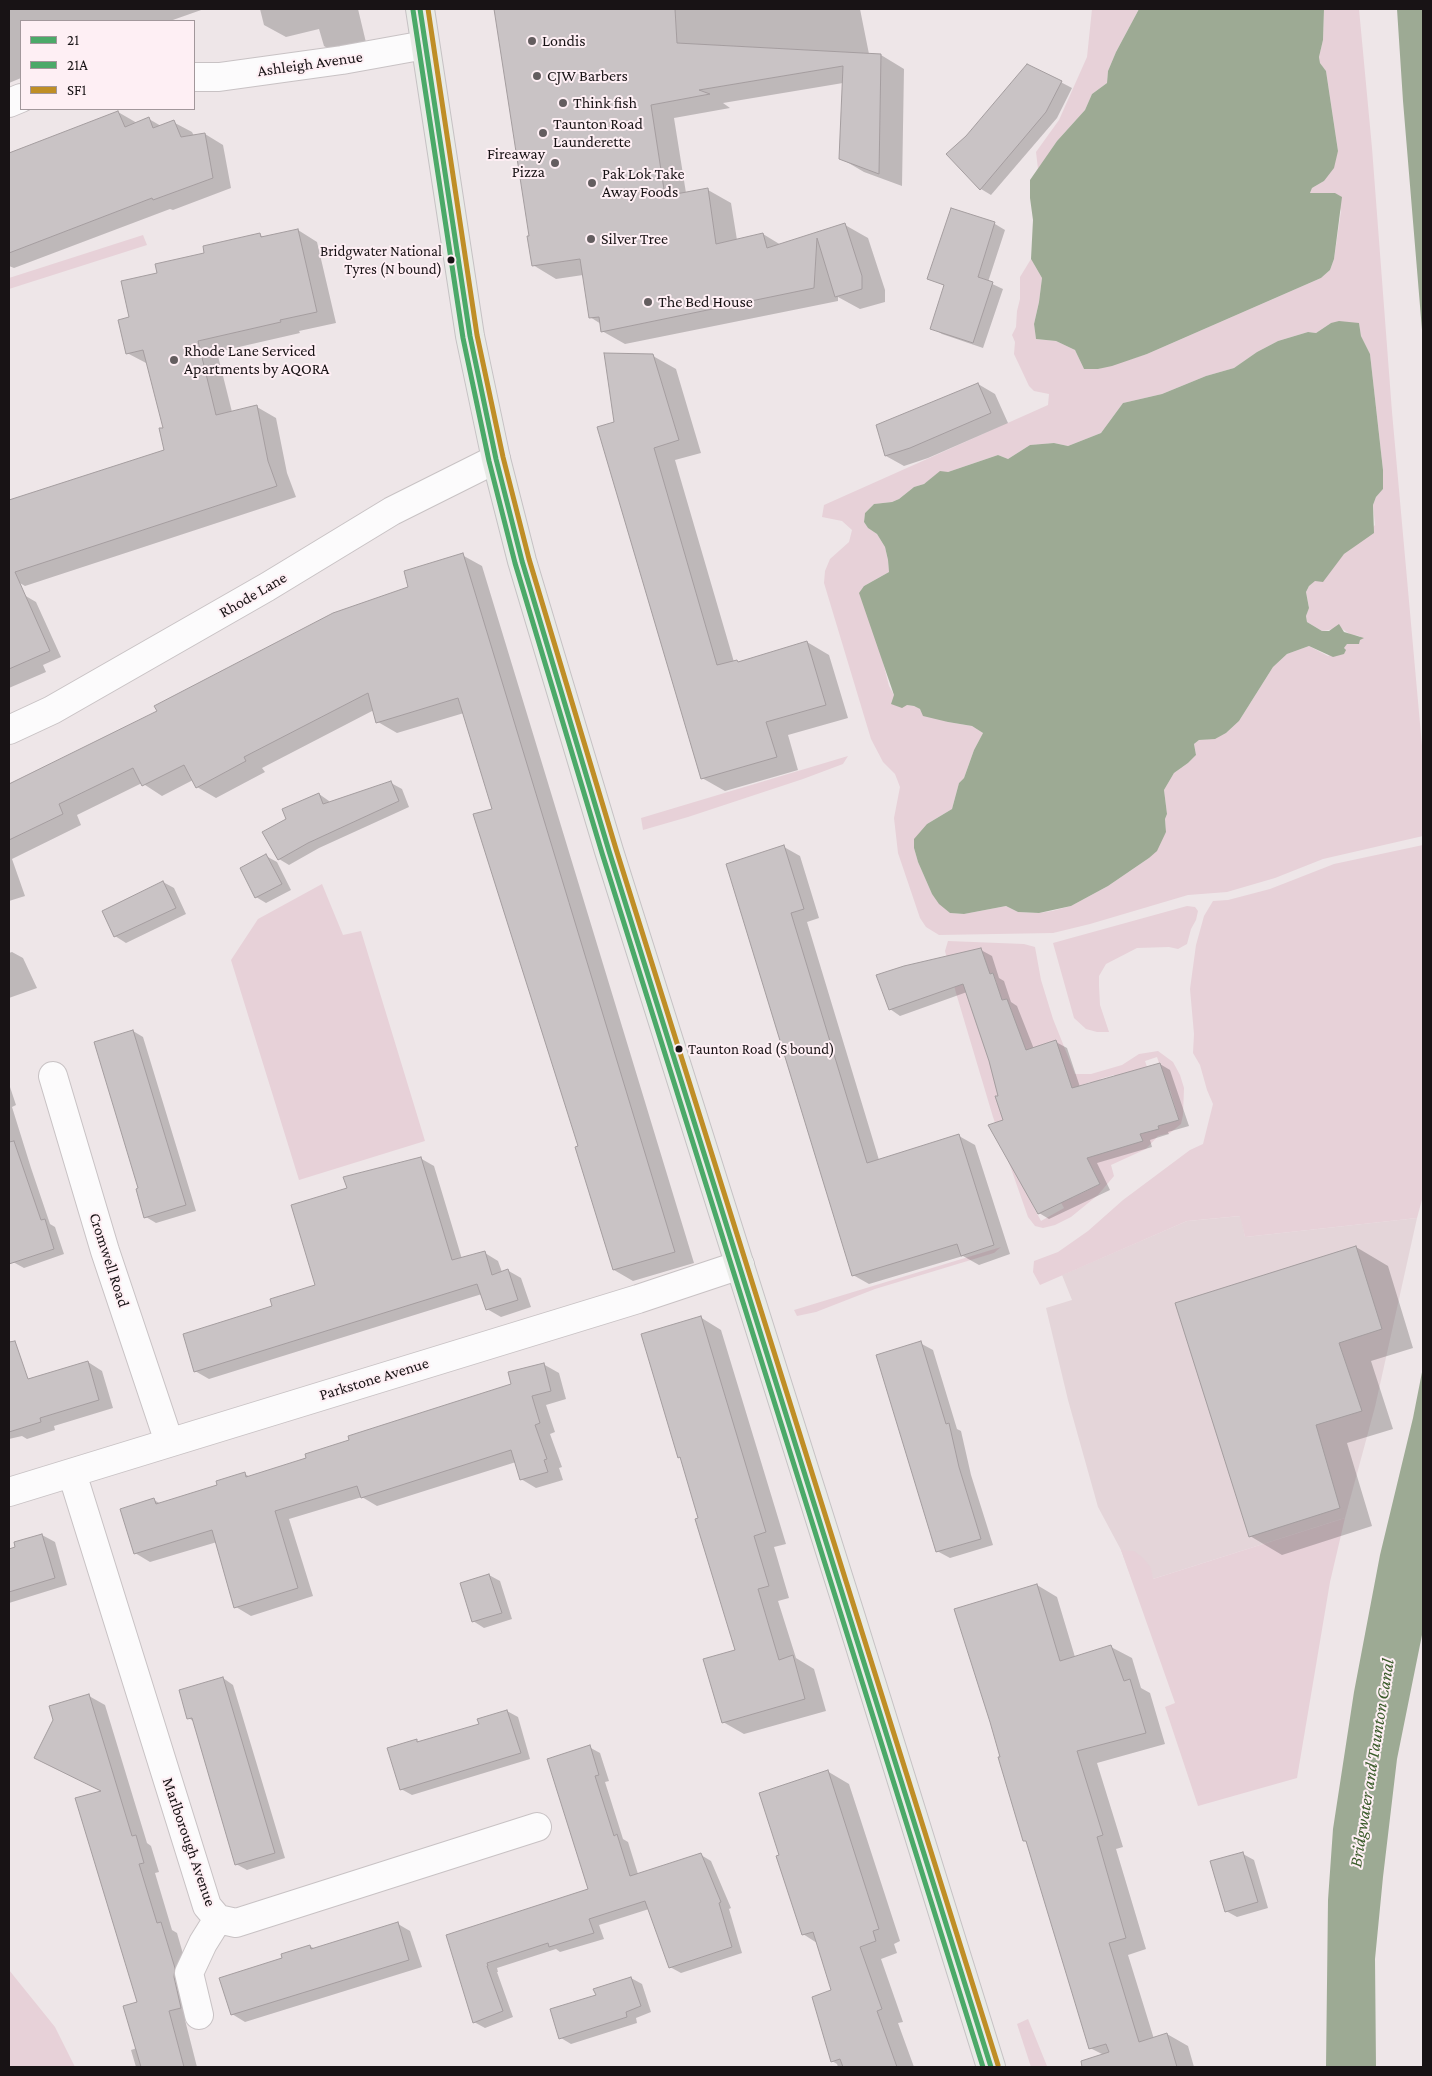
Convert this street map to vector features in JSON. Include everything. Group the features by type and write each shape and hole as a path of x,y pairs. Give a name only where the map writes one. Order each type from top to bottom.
{"main road":[{"path":"420,9 470,336 496,459 522,561 582,762 991,2067"}],"street":[{"name":"Ashleigh Avenue","path":"195,77 229,76 342,60 425,45"},
{"name":"Rhode Lane","path":"9,730 52,710 267,587 392,510 496,459"},
{"name":"Cromwell Road","path":"53,1076 106,1251 169,1442"},
{"name":"Parkstone Avenue","path":"9,1492 638,1299 740,1265"},
{"name":"Marlborough Avenue","path":"72,1473 207,1906 218,1919 236,1923 537,1827"},
{"path":"199,2015 189,1973 203,1943 218,1919"}],"shaded area":[{"path":"1092,9 1139,9 1116,52 1108,71 1107,83 1092,94 1085,110 1057,141 1038,169 1036,152 1059,120 1087,57"},
{"path":"1324,9 1359,9 1423,757 1423,836 1323,859 1275,878 1227,892 1188,895 1053,933 939,935 926,927 920,918 898,853 894,818 900,787 895,774 883,762 871,739 824,583 825,571 830,559 849,542 852,530 842,521 822,517 824,505 1048,405 1049,394 1034,391 1029,386 1014,354 1015,342 1012,335 1016,327 1020,299 1020,277 1031,259 1042,278 1034,324 1036,339 1056,341 1075,350 1084,369 1098,369 1147,354 1321,278 1330,270 1334,259 1341,211 1335,193 1310,193 1312,188 1324,181 1338,151 1326,71 1320,63 1319,57 1323,40","holes":["1331,323 1359,323 1361,336 1370,354 1383,470 1383,489 1376,497 1373,505 1375,525 1356,545 1309,586 1306,592 1309,607 1306,616 1307,622 1322,631 1341,628 1351,635 1360,636 1359,644 1347,644 1344,648 1328,656 1309,646 1287,654 1273,667 1239,721 1226,733 1215,738 1199,740 1194,744 1196,755 1174,773 1164,790 1167,814 1165,819 1166,832 1149,858 1108,886 1071,906 1052,911 1039,913 1018,912 1006,906 964,914 950,913 932,894 914,848 927,824 952,809 959,783 964,778 974,750 983,733 972,726 948,722 914,706 907,705 894,695 889,686 864,586 889,572 888,560 885,547 877,534 868,528 864,522 865,513 874,504 892,502 899,499 914,487 924,484 940,472 948,472 998,455 1008,459 1030,445 1054,443 1068,446 1101,433 1123,403 1162,394 1206,376 1234,368 1257,352 1278,341 1308,332 1316,333"]},
{"path":"143,235 147,245 9,289 9,278"},
{"path":"848,756 843,764 803,779 643,830 641,818"},
{"path":"1423,845 1423,1196 1417,1218 1245,1237 1240,1216 1187,1221 1040,1285 1033,1272 1034,1261 1058,1252 1088,1231 1123,1200 1190,1150 1203,1144 1213,1104 1200,1065 1193,1053 1194,1034 1190,989 1196,945 1204,916 1213,901 1228,900 1270,889 1334,864"},
{"path":"322,884 343,935 361,931 425,1141 299,1180 231,960 258,919"},
{"path":"1187,906 1195,907 1198,911 1187,944 1178,949 1169,947 1137,948 1106,964 1099,976 1099,986 1100,1005 1109,1032 1097,1032 1086,1029 1074,1018 1053,943"},
{"path":"948,941 1024,944 1035,947 1041,980 1053,1019 1075,1074 1091,1074 1122,1065 1139,1054 1158,1051 1173,1062 1180,1075 1184,1088 1181,1124 1170,1133 1158,1136 1146,1149 1111,1165 1114,1176 1098,1195 1071,1217 1055,1225 1043,1228 1035,1226 1028,1217 993,1117 945,951","holes":["993,973 997,984 968,993 965,981","1006,999 1012,1013 971,1009","1157,1057 1166,1083 1154,1088 1145,1061","1114,1075 1124,1107 1111,1112 1100,1079","1090,1082 1101,1116 1089,1119 1079,1086","1170,1090 1179,1120 1163,1124 1155,1094","1093,1169 1100,1184 1072,1198 1065,1183","1054,1190 1064,1208 1041,1221 1031,1202"]},
{"path":"1241,1216 1245,1237 1417,1218 1375,1407 1345,1518 1134,1585 1121,1550 1098,1507 1068,1400 1046,1308 1072,1300 1062,1275 1187,1221"},
{"path":"1001,1247 994,1253 875,1289 816,1312 797,1316 794,1310"},
{"path":"1345,1518 1330,1582 1297,1778 1198,1806 1165,1707 1175,1703 1121,1550 1134,1551 1144,1559 1151,1568 1153,1579"},
{"path":"9,1970 55,2027 75,2067 9,2067"},
{"path":"1028,2019 1047,2066 1031,2067 1017,2024"}],"water":[{"path":"1139,9 1324,9 1323,40 1319,57 1320,63 1326,71 1338,151 1334,168 1324,181 1312,188 1310,193 1335,193 1342,197 1334,259 1330,270 1321,278 1147,354 1112,366 1084,369 1075,350 1056,341 1036,339 1034,324 1042,278 1031,259 1033,220 1030,180 1057,141 1085,110 1092,94 1107,83 1108,71 1116,52"},
{"path":"1397,9 1423,9 1423,342 1403,101"},
{"path":"1339,321 1359,323 1361,336 1370,354 1383,470 1383,489 1376,497 1373,505 1374,533 1344,554 1323,582 1315,581 1309,586 1306,592 1309,608 1306,616 1307,622 1322,631 1329,631 1339,624 1344,632 1364,638 1360,640 1359,644 1347,644 1344,648 1346,650 1344,654 1333,657 1309,646 1287,654 1273,667 1239,721 1226,733 1215,739 1199,740 1194,744 1196,755 1174,773 1164,790 1167,814 1165,819 1166,832 1157,851 1108,886 1071,906 1039,913 1018,912 1006,906 964,914 950,913 939,904 932,894 918,862 914,848 914,839 927,824 952,809 959,783 964,778 974,750 983,733 972,726 923,716 920,709 914,706 907,705 902,708 891,704 894,695 859,593 864,586 889,572 885,547 877,534 868,528 864,522 865,513 874,504 892,502 899,499 914,487 924,484 940,471 948,472 998,455 1008,459 1030,445 1054,443 1068,446 1101,433 1123,403 1162,394 1206,376 1234,368 1257,352 1278,341 1308,332 1316,333 1331,323"},
{"name":"Bridgwater and Taunton Canal","path":"1423,1367 1423,1630 1397,1759 1383,1877 1375,1959 1376,2067 1326,2067 1328,1900 1333,1829 1354,1692 1380,1555 1413,1418"}],"building":[{"path":"494,9 675,9 677,43 881,54 879,174 839,159 843,66 699,90 710,94 651,105 665,196 708,188 716,244 763,233 767,248 845,223 862,276 862,289 835,297 817,238 814,288 601,332 599,317 589,318 580,259 532,266"},
{"path":"1027,64 1062,81 1046,112 980,190 946,154 966,136"},
{"path":"118,111 125,127 149,117 153,128 174,120 181,137 205,133 213,178 153,200 152,198 9,253 9,153"},
{"path":"951,208 995,222 978,277 993,282 973,343 930,329 944,285 927,279"},
{"path":"298,229 317,312 198,341 216,415 257,405 268,461 277,486 15,572 50,651 9,669 9,500 164,450 159,428 163,428 143,350 126,354 118,320 129,317 121,281 157,273 155,264 204,253 203,246 260,233 261,237"},
{"path":"604,353 653,354 679,440 654,448 717,665 737,660 738,662 807,641 826,705 766,722 777,757 701,779 597,427 614,422"},
{"path":"978,383 991,413 910,448 885,456 876,425"},
{"path":"463,553 675,1252 613,1270 575,1147 578,1146 473,814 492,809 458,698 376,723 368,693 244,757 246,761 196,788 184,765 142,786 133,768 59,804 63,814 9,840 9,784 157,711 154,706 333,613 408,587 404,571"},
{"path":"391,781 399,801 308,843 278,860 262,832 286,819 282,809 319,793 323,804"},
{"path":"784,845 804,909 791,913 867,1163 959,1134 994,1245 961,1256 957,1244 852,1276 726,864"},
{"path":"266,854 282,884 255,898 240,868"},
{"path":"163,881 176,908 114,937 102,911"},
{"path":"981,948 990,974 993,973 1002,1000 1007,999 1026,1050 1056,1040 1072,1088 1160,1063 1179,1120 1158,1126 1159,1129 1140,1134 1143,1141 1087,1158 1100,1184 1038,1214 988,1125 1003,1120 995,1096 998,1096 989,1061 963,984 889,1010 876,975 904,966"},
{"path":"133,1030 186,1205 144,1218 136,1189 138,1188 94,1042"},
{"path":"14,1141 41,1220 45,1219 54,1249 9,1264 9,1142"},
{"path":"421,1157 452,1260 485,1251 492,1275 508,1269 518,1300 486,1310 477,1284 194,1372 183,1334 272,1306 270,1299 315,1285 291,1205 347,1188 343,1177"},
{"path":"1356,1246 1382,1329 1339,1343 1362,1411 1316,1425 1340,1508 1249,1537 1175,1303"},
{"path":"701,1316 766,1532 754,1536 769,1586 758,1589 779,1660 793,1655 805,1699 722,1723 703,1659 735,1650 695,1519 698,1518 680,1457 678,1458 641,1334"},
{"path":"15,1341 28,1379 88,1361 99,1400 40,1418 41,1422 9,1432 9,1342"},
{"path":"921,1341 946,1424 949,1423 959,1467 981,1539 936,1552 876,1355"},
{"path":"544,1363 551,1391 532,1396 540,1423 535,1425 547,1459 544,1460 548,1472 520,1480 511,1450 361,1498 357,1486 275,1511 298,1588 234,1608 212,1530 134,1554 120,1509 154,1498 156,1504 217,1485 216,1481 245,1472 246,1477 306,1458 305,1454 349,1440 348,1436 511,1384 508,1372"},
{"path":"42,1534 55,1578 9,1592 9,1549 15,1547 14,1542"},
{"path":"489,1574 502,1613 472,1622 460,1583"},
{"path":"1037,1584 1060,1661 1111,1645 1124,1681 1130,1679 1146,1733 1077,1751 1103,1835 1097,1837 1126,1938 1109,1943 1139,2042 1167,2033 1177,2067 1082,2067 1081,2061 1109,2052 1106,2044 1089,2049 1026,1841 1023,1841 998,1757 1000,1757 990,1722 954,1609"},
{"path":"223,1677 275,1853 235,1865 192,1718 187,1719 179,1690"},
{"path":"89,1694 132,1836 136,1835 144,1863 139,1864 157,1923 161,1922 175,1968 174,1977 181,2008 169,2011 184,2067 141,2067 123,2006 137,2002 75,1798 101,1791 34,1758 53,1720 49,1706"},
{"path":"507,1710 521,1753 400,1790 387,1748 417,1739 417,1742 479,1724 477,1719"},
{"path":"590,1745 599,1775 595,1776 614,1836 617,1834 630,1876 701,1853 721,1902 719,1903 732,1947 669,1968 645,1901 589,1919 594,1933 549,1947 548,1943 487,1963 503,2011 473,2023 446,1935 588,1889 547,1759"},
{"path":"828,1770 879,1929 873,1931 876,1941 860,1947 882,2009 877,2011 897,2067 843,2067 840,2059 831,2062 812,1997 831,1990 813,1932 802,1935 776,1856 779,1855 759,1793"},
{"path":"1243,1852 1258,1902 1225,1912 1210,1861"},
{"path":"398,1922 409,1960 231,2015 219,1978 282,1958 281,1954 310,1945 311,1949"},
{"path":"631,1977 641,2006 626,2012 627,2017 559,2039 550,2009 596,1995 593,1989"}],"transit line":[{"name":"21","path":"420,9 470,336 496,459 522,561 609,851 991,2067"},
{"name":"SF1","path":"428,9 477,335 503,457 529,559 616,849 998,2065"},
{"name":"21A","path":"413,10 463,338 489,461 515,563 602,853 983,2067"}],"place":[{"name":"Londis","path":"532,41"},
{"name":"CJW Barbers","path":"537,76"},
{"name":"Think fish","path":"563,103"},
{"name":"Taunton Road Launderette","path":"543,133"},
{"name":"Fireaway Pizza","path":"555,163"},
{"name":"Pak Lok Take Away Foods","path":"592,183"},
{"name":"Silver Tree","path":"591,239"},
{"name":"Bridgwater National Tyres (N bound)","path":"451,260"},
{"name":"The Bed House","path":"648,302"},
{"name":"Rhode Lane Serviced Apartments by AQORA","path":"174,360"},
{"name":"Taunton Road (S bound)","path":"679,1049"}]}
